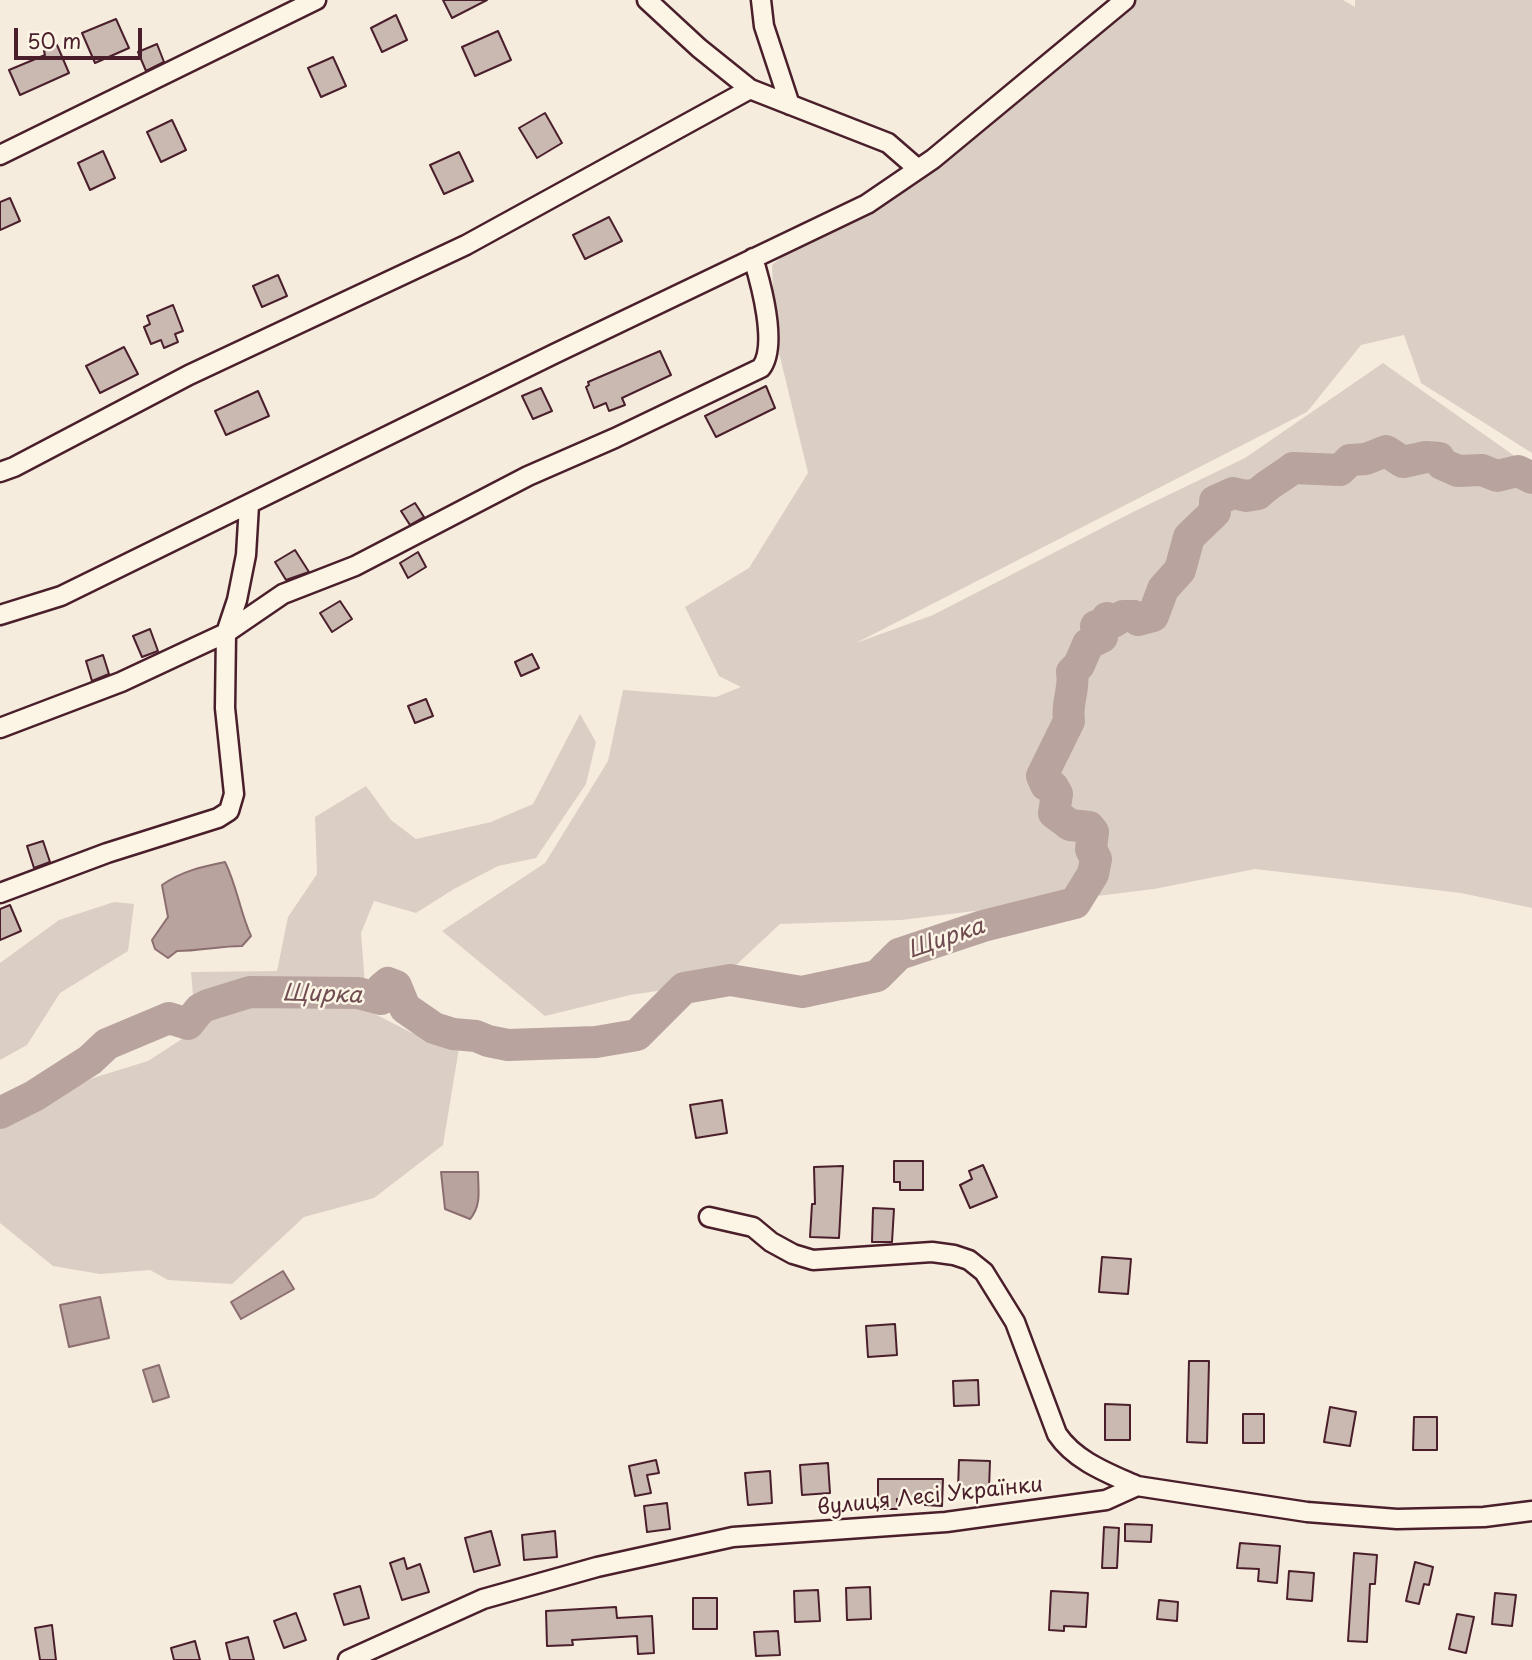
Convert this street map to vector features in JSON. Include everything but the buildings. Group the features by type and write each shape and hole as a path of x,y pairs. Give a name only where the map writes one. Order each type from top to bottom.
{"street":[{"path":"0,155 316,0"},
{"path":"648,0 699,48 750,89 888,143 918,170"},
{"path":"761,0 764,26 790,105"},
{"path":"0,615 61,596 867,204 918,170 1125,0"},
{"path":"0,472 15,467 189,375 466,245 750,89"},
{"path":"0,728 121,682 226,633 283,594 355,566 518,481 761,368 767,360 768,338 763,290 754,258"},
{"path":"0,893 107,853 218,818 229,811 234,794 225,708 226,633 237,600 246,555 248,505"},
{"path":"709,1217 753,1227 771,1242 793,1254 813,1260 932,1252 954,1255 969,1261 984,1272 1015,1322 1058,1434 1066,1447 1094,1466 1137,1486 1307,1512 1397,1519 1484,1517 1532,1511"},
{"name":"вулиця Лесі Українки","path":"348,1660 483,1599 597,1567 733,1537 946,1522 1107,1500 1137,1486"}],"shaded area":[{"path":"1134,0 1343,0 1355,7 1355,0 1532,0 1532,453 1421,383 1404,335 1361,345 1307,412 856,643 933,615 1133,512 1245,458 1383,363 1516,457 1532,462 1532,908 1461,893 1255,869 1154,889 901,920 780,924 718,982 630,995 545,1016 442,931 545,863 608,761 623,690 716,697 741,687 719,676 685,607 749,568 808,473 775,336 772,265 789,251 852,220 956,154"},
{"path":"580,714 596,742 586,784 536,858 498,866 416,913 374,901 361,933 367,1010 412,1033 460,1042 443,1145 374,1198 304,1217 232,1284 168,1280 150,1270 100,1274 53,1266 0,1223 0,1126 93,1078 148,1061 196,1030 191,972 277,971 288,917 317,874 315,817 366,786 391,820 416,839 491,822 533,804"},
{"path":"225,862 251,936 242,946 177,951 168,958 155,949 152,940 168,917 162,885 184,873"},
{"path":"114,902 134,904 128,951 60,993 27,1045 0,1060 0,963 59,920"},
{"path":"441,1172 478,1172 478,1202 470,1219 445,1209"},
{"path":"283,1271 294,1289 241,1319 231,1302"},
{"path":"100,1297 109,1338 69,1347 60,1305"},
{"path":"159,1365 169,1397 153,1402 143,1370"}],"waterway":[{"name":"Щирка","path":"0,1113 34,1096 90,1060 107,1044 169,1018 188,1024 200,1009 250,992 358,993 381,999 382,988 388,983 396,986 405,1008 434,1028 453,1034 476,1036 508,1045 596,1042 637,1035 684,988 730,980 802,992 877,976 899,954 983,926 1075,903 1093,874 1096,859 1091,849 1093,832 1089,827 1070,825 1054,813 1057,794 1053,787 1046,785 1042,776 1069,721 1072,672 1079,665 1088,644 1102,637 1098,635 1096,626 1102,626 1107,618 1113,622 1123,616 1134,616 1138,620 1153,616 1163,589 1180,570 1189,537 1215,512 1215,501 1233,493 1246,496 1258,494 1293,468 1340,470 1350,460 1366,459 1386,451 1403,462 1426,457 1439,458 1442,464 1458,471 1482,470 1497,476 1518,471 1532,478"}]}
